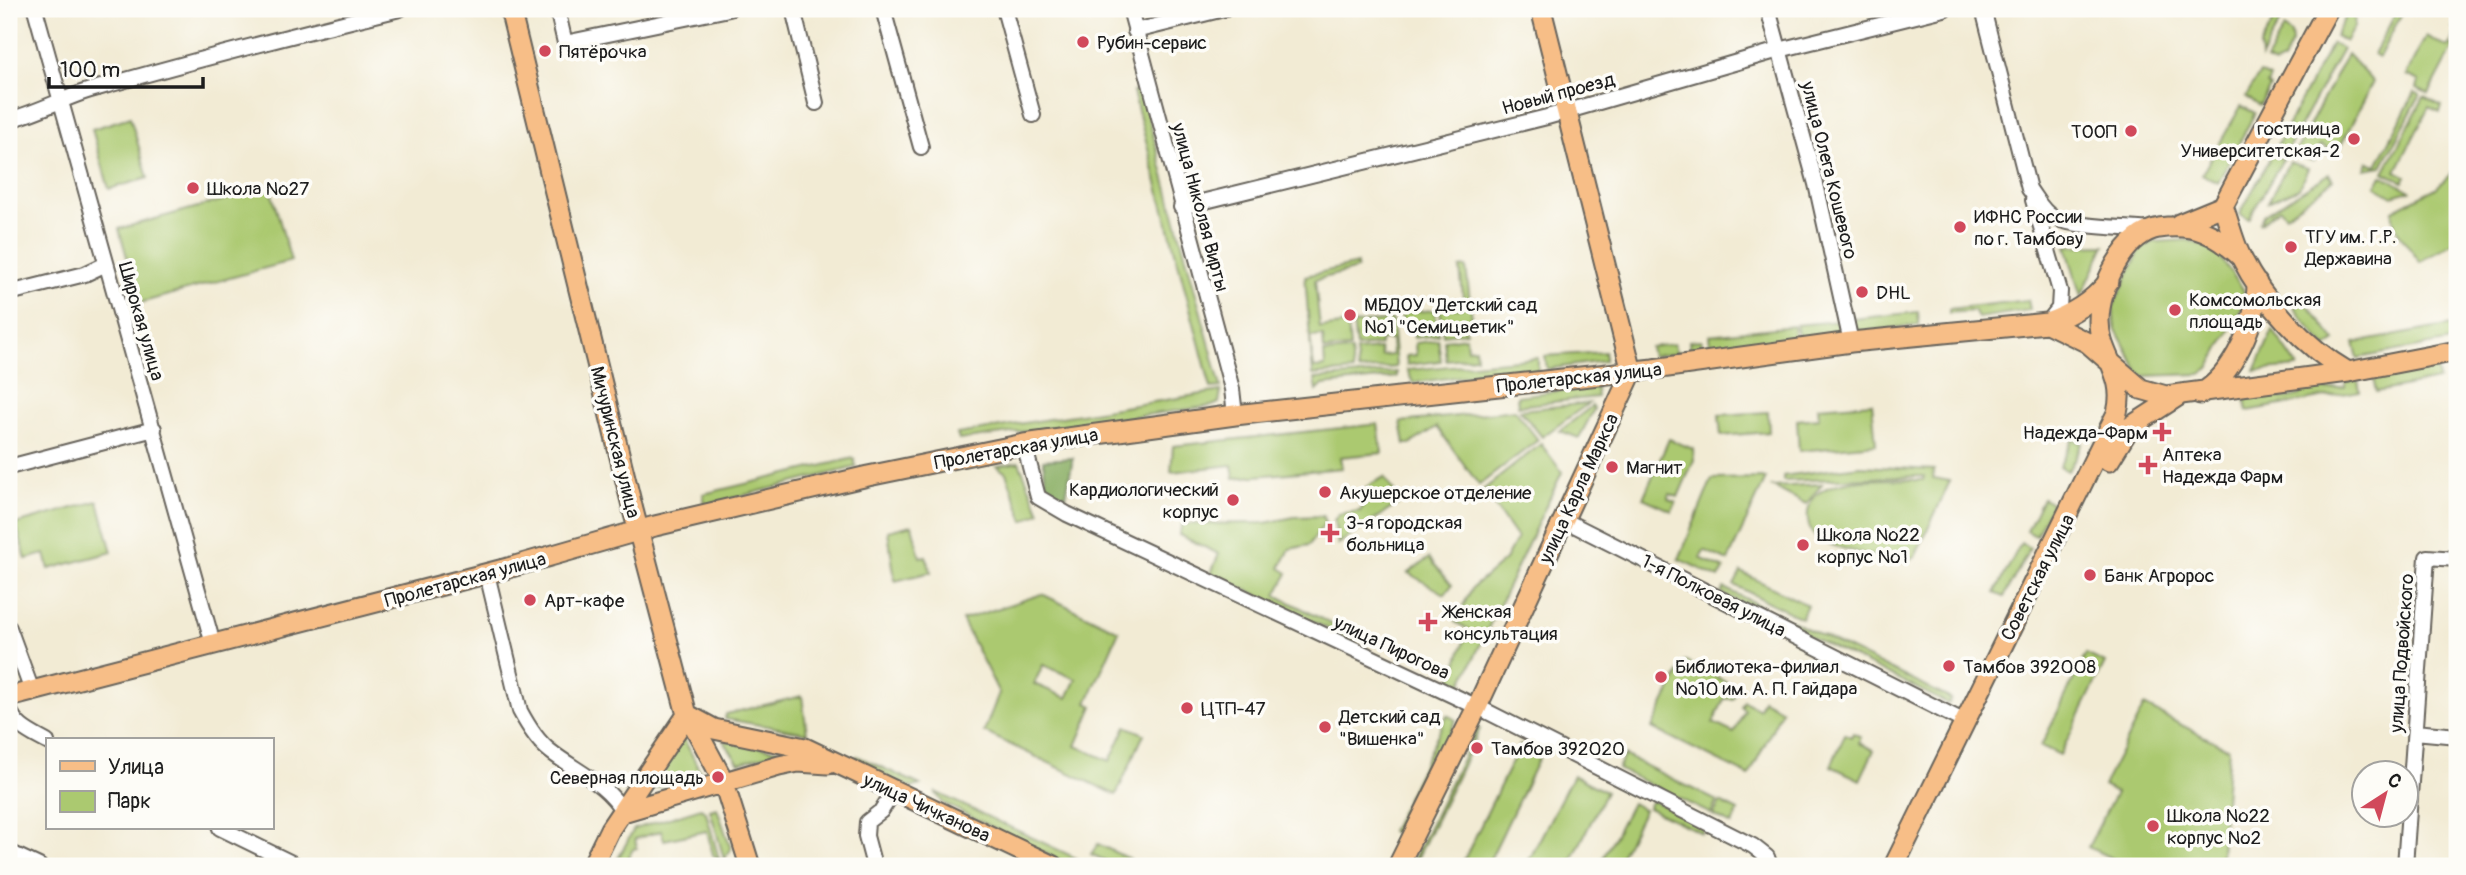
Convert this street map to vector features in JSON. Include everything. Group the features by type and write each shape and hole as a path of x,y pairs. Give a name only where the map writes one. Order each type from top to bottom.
{"main road":[{"name":"Мичуринская улица","path":"510,9 687,715 723,780 750,866"},
{"path":"1541,9 1632,372"},
{"path":"2177,226 2223,206 2328,9"},
{"path":"2223,206 2241,257 2257,283 2303,340 2324,358 2348,372"},
{"path":"2113,368 2099,321 2109,281 2126,248 2137,237 2150,230 2192,226 2215,235 2241,257"},
{"path":"2047,323 2085,305 2109,281"},
{"path":"2199,394 2213,387 2230,365 2257,302 2257,283"},
{"name":"Пролетарская улица","path":"9,696 487,574 639,531 868,476 1024,444 1235,415 1632,372 1852,342 2047,323"},
{"path":"2047,323 2081,339 2113,368 2141,389 2155,395 2199,394 2348,372 2457,351"},
{"name":"Советская улица","path":"1894,866 1971,724 2105,440 2122,395 2113,368"},
{"name":"улица Карла Маркса","path":"1398,866 1477,707 1632,372"},
{"path":"1908,866 1971,724 2118,443 2130,427 2178,396"},
{"path":"592,866 623,811 687,715 714,729 805,748 838,766"},
{"path":"623,811 723,780 798,762 816,761 838,766"},
{"name":"улица Чичканова","path":"838,766 1053,866"}],"street":[{"name":"Широкая улица","path":"35,9 213,644"},
{"path":"9,120 61,103 73,95 232,50 400,9"},
{"path":"557,9 565,43 729,9"},
{"path":"793,9 816,103"},
{"path":"883,9 921,147"},
{"path":"1004,9 1033,115"},
{"name":"улица Николая Вирты","path":"1130,9 1232,389 1235,415"},
{"path":"1135,31 1224,9"},
{"name":"улица Олега Кошевого","path":"1768,9 1816,184 1852,342"},
{"name":"Новый проезд","path":"1181,207 1568,111 1779,50 1944,9"},
{"path":"1983,9 2029,189 2060,291 2059,308 2047,323"},
{"path":"2029,189 2053,218 2150,230"},
{"path":"9,293 85,274 106,264"},
{"path":"9,467 154,429"},
{"name":"улица Пирогова","path":"1024,444 1038,497 1067,514 1477,707 1753,846 1767,857 1770,866"},
{"name":"1-я Полковая улица","path":"1563,520 1971,724"},
{"name":"улица Подвойского","path":"2405,866 2427,557 2457,559"},
{"path":"487,574 520,711 530,730 548,750 614,795 623,811"},
{"path":"9,628 32,691"},
{"path":"9,709 12,720 46,741"},
{"path":"2415,732 2457,736"},
{"path":"874,866 866,836 867,822 881,811 894,791"},
{"path":"223,830 272,861 298,866"},
{"path":"9,852 39,866"}],"green space":[{"path":"2350,9 2355,9 2354,27 2345,42 2335,36"},
{"path":"2398,9 2404,9 2379,57 2374,54"},
{"path":"2279,11 2284,14 2261,58 2260,46"},
{"path":"2284,28 2291,34 2292,43 2283,61 2274,65 2266,61"},
{"path":"2457,31 2450,45 2454,47 2429,94 2417,88 2419,81 2406,75 2426,36 2448,48"},
{"path":"2332,43 2342,49 2286,152 2276,147"},
{"path":"2347,54 2373,82 2337,153 2321,145 2313,161 2294,155"},
{"path":"2260,73 2270,78 2267,85 2270,87 2260,105 2246,97"},
{"path":"1141,90 1221,387 1211,388 1133,92"},
{"path":"2415,92 2420,95 2382,166 2365,169 2368,162 2377,165"},
{"path":"2424,97 2442,106 2440,112 2429,107 2396,171 2406,176 2403,182 2384,172"},
{"path":"2241,106 2255,113 2218,183 2202,174"},
{"path":"130,117 148,178 109,189 92,129"},
{"path":"2272,154 2283,159 2249,219 2240,214"},
{"path":"2289,162 2308,168 2299,188 2268,202"},
{"path":"2457,168 2457,240 2420,262 2398,231 2393,210 2436,188"},
{"path":"2329,174 2333,180 2286,215 2280,208 2259,224 2263,215"},
{"path":"2382,175 2410,191 2393,196 2376,186"},
{"path":"270,187 291,261 140,303 119,229"},
{"path":"2188,240 2215,250 2243,289 2243,306 2209,369 2201,374 2144,376 2138,371 2115,328 2113,307 2140,250 2154,242"},
{"path":"2105,245 2081,297 2066,246"},
{"path":"1357,264 1357,269 1315,280 1320,328 1348,324 1350,348 1324,350 1323,336 1310,337 1314,368 1325,367 1324,353 1351,351 1353,371 1313,375 1305,276"},
{"path":"1466,267 1472,318 1464,319 1466,332 1443,335 1440,309 1464,307 1460,268"},
{"path":"2028,300 2030,310 1978,318 1974,311 1949,313 1949,309"},
{"path":"2304,300 2336,341 2326,348 2294,308"},
{"path":"1435,310 1438,335 1414,338 1413,326 1403,326 1401,313"},
{"path":"1918,312 1919,325 1861,332 1854,327 1853,319"},
{"path":"1392,320 1396,367 1358,371 1356,351 1380,349 1381,356 1392,355 1391,340 1380,340 1380,345 1356,347 1353,324"},
{"path":"1838,321 1839,331 1835,336 1799,340 1796,325"},
{"path":"2457,324 2457,340 2358,358 2354,343"},
{"path":"1793,326 1795,340 1710,347 1709,335"},
{"path":"2273,330 2298,367 2255,371"},
{"path":"1466,337 1467,349 1475,348 1476,357 1446,360 1444,340"},
{"path":"1438,340 1441,361 1407,365 1406,356 1416,355 1415,343"},
{"path":"1701,340 1703,351 1652,356 1650,347 1674,344 1676,352 1690,351 1689,341"},
{"path":"1605,352 1605,361 1547,369 1545,356"},
{"path":"1538,358 1538,370 1528,372 1521,368 1413,383 1407,370"},
{"path":"2436,366 2438,380 2376,392 2373,378"},
{"path":"1397,372 1397,377 1323,385 1317,391 1315,379"},
{"path":"2358,380 2360,391 2247,411 2245,399 2279,393 2281,399 2301,395 2301,389 2325,385 2326,390 2345,387 2345,382"},
{"path":"1596,386 1597,397 1518,406 1517,396"},
{"path":"1221,391 1219,403 1212,406 959,440 957,434"},
{"path":"1589,403 1542,437 1520,410"},
{"path":"1872,403 1876,444 1799,451 1797,420 1819,418 1818,407"},
{"path":"1592,406 1594,409 1579,438 1560,431"},
{"path":"1515,410 1538,440 1479,485 1437,427 1410,444 1405,444 1401,422"},
{"path":"1768,412 1769,432 1721,436 1719,415"},
{"path":"1378,424 1382,453 1340,457 1342,468 1234,478 1232,465 1171,472 1173,446"},
{"path":"1669,439 1693,449 1694,460 1678,497 1670,494 1668,499 1676,502 1672,511 1643,498"},
{"path":"2073,439 2082,444 2068,471 2059,467"},
{"path":"1541,444 1562,472 1458,692 1449,688 1468,629 1455,622 1472,588 1505,560 1517,538 1483,490"},
{"path":"854,458 856,467 705,505 703,494"},
{"path":"1073,458 1066,496 1047,491 1043,460"},
{"path":"1019,462 1040,512 1024,521 1006,473 997,466"},
{"path":"1860,466 1934,470 1933,478 1950,481 1915,557 1904,562 1895,561 1823,541 1812,532 1808,523 1808,512 1813,499 1838,484 1875,479 1923,480 1924,476 1783,481 1783,476"},
{"path":"1384,477 1401,502 1338,544 1334,520 1339,514 1360,511 1366,502 1366,487"},
{"path":"1766,478 1728,561 1704,550 1700,558 1724,569 1719,578 1679,559 1712,479"},
{"path":"1822,484 1806,504 1773,487"},
{"path":"2043,498 2052,503 2036,536 2027,531"},
{"path":"98,501 112,552 49,569 45,554 26,559 16,524"},
{"path":"1323,516 1325,523 1309,545 1290,549 1280,568 1288,573 1276,595 1358,638 1356,642 1211,573 1219,554 1179,535 1182,524 1265,523 1294,517"},
{"path":"912,525 920,557 926,556 931,572 895,581 888,531"},
{"path":"2021,543 2030,548 2004,597 1995,593"},
{"path":"1429,558 1452,585 1445,594 1408,573"},
{"path":"1741,572 1807,605 1801,618 1734,585"},
{"path":"1724,588 1951,699 1949,704 1721,593"},
{"path":"1042,594 1119,631 1087,703 1093,706 1076,746 1110,761 1126,726 1144,734 1116,795 984,732 999,693 962,620","holes":["1043,665 1076,679 1067,698 1034,684"]},
{"path":"2086,654 2105,663 2060,755 2041,746"},
{"path":"1685,661 1739,688 1732,699 1724,699 1713,723 1734,733 1745,710 1741,707 1744,701 1759,709 1763,700 1782,710 1749,776 1652,728"},
{"path":"802,696 807,733 725,719 726,714"},
{"name":"Школа №22 корпус №2","path":"2144,706 2229,749 2220,866 2128,866 2088,847 2116,793 2103,786"},
{"path":"1447,715 1456,720 1403,830 1398,834 1391,831"},
{"path":"1477,728 1480,729 1416,861 1413,860"},
{"path":"1853,733 1861,737 1859,743 1874,750 1860,780 1831,766 1845,734 1851,737"},
{"path":"683,737 700,771 698,776 650,790 649,786"},
{"path":"723,740 782,751 739,763"},
{"path":"1520,745 1540,756 1487,866 1461,866"},
{"path":"1624,755 1717,801 1711,814 1618,769"},
{"path":"857,756 920,785 912,788 854,761"},
{"path":"1573,775 1606,792 1569,866 1526,866"},
{"path":"935,792 1076,858 1063,862 943,803"},
{"path":"1652,800 1704,827 1702,833 1648,808"},
{"path":"1720,802 1738,811 1732,825 1713,815"},
{"path":"1632,803 1644,810 1616,866 1599,866"},
{"path":"701,808 706,812 719,859 713,855 707,831 664,840 661,831 635,839 637,848 633,849 624,866 614,866 634,829"},
{"path":"717,808 731,849 724,859 710,810"},
{"path":"1098,844 1131,860 1128,866 1117,866 1091,854"}],"place":[{"name":"Рубин-сервис","path":"1083,42"},
{"name":"Пятёрочка","path":"545,51"},
{"name":"ТООП","path":"2131,131"},
{"name":"гостиница Университетская-2","path":"2354,139"},
{"name":"Школа №27","path":"193,188"},
{"name":"ИФНС России по г. Тамбову","path":"1960,227"},
{"name":"ТГУ им. Г.Р. Державина","path":"2291,247"},
{"name":"DHL","path":"1862,292"},
{"name":"Комсомольская площадь","path":"2175,310"},
{"name":"МБДОУ \"Детский сад №1 \"Семицветик\"","path":"1350,315"},
{"name":"Надежда-Фарм","path":"2162,432"},
{"name":"Аптека Надежда Фарм","path":"2148,465"},
{"name":"Магнит","path":"1612,467"},
{"name":"Акушерское отделение","path":"1325,492"},
{"name":"Кардиологический корпус","path":"1233,500"},
{"name":"3-я городская больница","path":"1330,533"},
{"name":"Школа №22 корпус №1","path":"1803,545"},
{"name":"Банк Агророс","path":"2090,575"},
{"name":"Арт-кафе","path":"530,600"},
{"name":"Женская консультация","path":"1428,622"},
{"name":"Тамбов 392008","path":"1949,666"},
{"name":"Библиотека-филиал №10 им. А. П. Гайдара","path":"1661,677"},
{"name":"ЦТП-47","path":"1187,708"},
{"name":"Детский сад \"Вишенка\"","path":"1325,727"},
{"name":"Тамбов 392020","path":"1477,748"},
{"name":"Северная площадь","path":"718,777"},
{"name":"Школа №22 корпус №2","path":"2153,826"}]}
